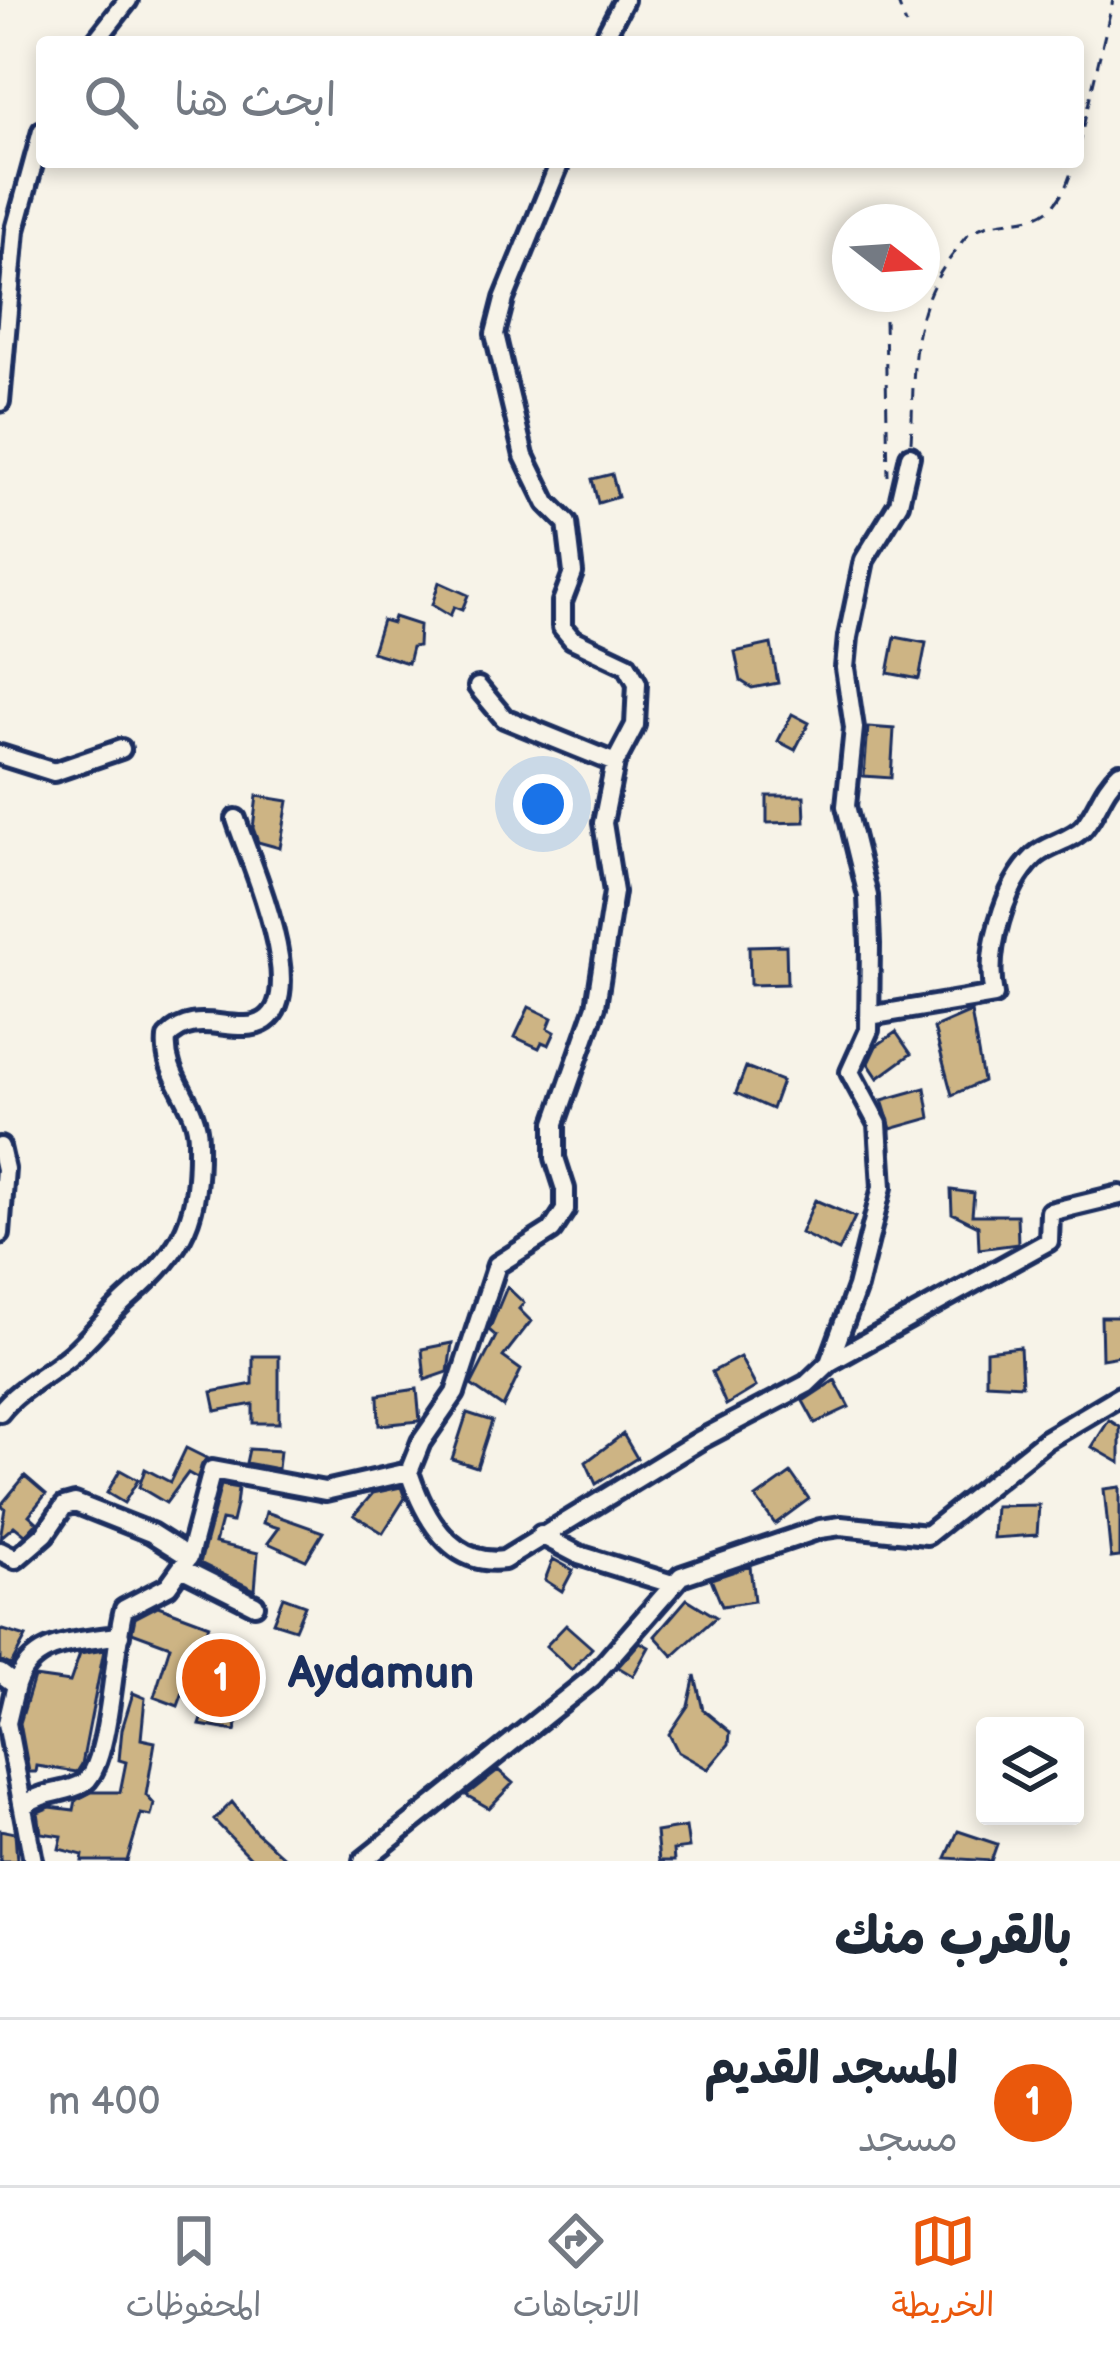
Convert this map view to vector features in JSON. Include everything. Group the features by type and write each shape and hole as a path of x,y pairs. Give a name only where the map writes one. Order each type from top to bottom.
{"street":[{"path":"100,36 128,0"},
{"path":"605,36 624,0"},
{"path":"0,402 15,230 36,153"},
{"path":"558,168 504,299 495,334 524,456 547,503 567,523 573,573 562,602 562,627 572,639 627,664 637,683 634,725 615,763 603,824 613,883 593,1020 555,1123 555,1158 566,1189 565,1210 552,1230 497,1265 455,1393 421,1442 410,1472 438,1532 470,1559 504,1560 700,1440 807,1384 829,1363 1048,1241 1051,1212 1120,1195"},
{"path":"829,1363 857,1286 882,1187 878,1124 850,1072 866,1039 869,1016 868,896 846,806 854,728 845,668 859,574 874,536 899,502 910,456"},
{"path":"478,687 504,718 615,763"},
{"path":"0,755 54,772 122,748"},
{"path":"869,1016 994,995 988,970 1015,880 1038,853 1082,830 1106,786 1120,773"},
{"path":"0,1412 10,1398 74,1352 176,1254 189,1219 199,1136 184,1092 170,1076 167,1038 190,1023 249,1027 265,1020 284,984 283,962 236,819"},
{"path":"0,1147 5,1169 0,1234"},
{"path":"363,1861 592,1678 672,1584 705,1565 820,1529 850,1526 928,1535 1046,1440 1120,1396"},
{"path":"25,1805 46,1791 85,1781 93,1772 130,1602 168,1586 185,1562 212,1470 325,1491 388,1472 410,1472"},
{"path":"0,1551 16,1559 45,1534 64,1506 75,1503 152,1533 185,1562 255,1605"},
{"path":"541,1535 579,1555 672,1584"},
{"path":"33,1861 25,1805 3,1726 24,1664 41,1650 120,1635"},
{"path":"0,1673 16,1685"}],"path":[{"path":"898,0 906,25"},
{"path":"1084,123 1113,0"},
{"path":"910,456 910,379 920,315 938,274 969,234 1024,223 1052,207 1071,168"},
{"path":"885,320 888,495 899,502"}],"building":[{"path":"612,474 618,497 598,503 592,479"},
{"path":"439,582 468,595 462,610 454,607 450,616 432,605"},
{"path":"394,617 419,625 418,646 412,647 408,663 372,652 382,620 392,623"},
{"path":"895,637 926,643 919,679 888,673"},
{"path":"771,644 778,683 752,688 741,681 735,652"},
{"path":"792,714 809,723 795,750 778,741"},
{"path":"868,727 894,729 891,778 864,776"},
{"path":"257,796 288,801 280,848 258,842 253,828"},
{"path":"767,796 804,796 805,822 767,823"},
{"path":"786,945 787,984 750,985 749,946"},
{"path":"529,1007 552,1018 548,1028 555,1032 549,1045 542,1042 539,1048 515,1037"},
{"path":"971,1012 983,1081 952,1095 934,1028"},
{"path":"896,1032 911,1054 878,1078 868,1063 876,1046"},
{"path":"746,1067 782,1081 772,1109 736,1093"},
{"path":"925,1088 930,1118 891,1129 882,1100"},
{"path":"951,1190 974,1193 972,1215 1017,1215 1018,1244 979,1249 978,1226 952,1213"},
{"path":"815,1200 855,1217 839,1251 801,1233"},
{"path":"507,1287 524,1303 519,1309 531,1321 503,1357 521,1370 503,1407 471,1385 496,1336 489,1330"},
{"path":"1101,1317 1120,1317 1120,1356 1102,1359"},
{"path":"452,1343 448,1372 425,1380 422,1349"},
{"path":"1020,1347 1022,1385 986,1383 986,1351"},
{"path":"253,1356 279,1356 279,1423 253,1423 253,1404 216,1411 212,1392 253,1384"},
{"path":"740,1357 756,1387 726,1405 712,1372"},
{"path":"835,1380 849,1407 815,1423 803,1401"},
{"path":"417,1389 420,1421 379,1425 378,1395"},
{"path":"467,1413 492,1421 477,1467 452,1459"},
{"path":"1109,1420 1120,1427 1120,1463 1092,1447"},
{"path":"623,1434 637,1458 596,1484 586,1462"},
{"path":"186,1448 206,1458 197,1478 188,1473 166,1503 139,1487 145,1469 170,1482"},
{"path":"249,1449 280,1451 278,1469 246,1463"},
{"path":"120,1470 138,1480 124,1503 107,1493"},
{"path":"791,1473 809,1499 775,1524 756,1498"},
{"path":"25,1476 46,1494 29,1515 37,1522 25,1535 14,1526 0,1538 5,1508 1,1505"},
{"path":"221,1485 238,1488 232,1522 221,1520 215,1543 258,1553 255,1590 200,1563"},
{"path":"401,1487 405,1498 383,1533 354,1515 373,1493"},
{"path":"1120,1487 1120,1557 1111,1558 1104,1489"},
{"path":"1039,1505 1037,1535 993,1538 995,1506"},
{"path":"266,1512 323,1532 306,1560 268,1543 279,1528 263,1523"},
{"path":"553,1559 573,1570 562,1591 545,1580"},
{"path":"750,1566 754,1601 722,1606 711,1579"},
{"path":"283,1597 305,1605 295,1629 273,1622"},
{"path":"687,1599 716,1617 673,1656 655,1636"},
{"path":"158,1606 209,1625 197,1657 240,1666 232,1703 243,1705 235,1731 200,1725 211,1692 185,1687 178,1706 154,1697 170,1646 132,1632 135,1618"},
{"path":"566,1625 592,1648 572,1670 546,1646"},
{"path":"0,1629 26,1637 11,1665 0,1660"},
{"path":"640,1642 649,1647 633,1676 618,1667"},
{"path":"104,1650 82,1764 77,1772 37,1766 36,1772 29,1772 20,1723 34,1677 70,1682 80,1654"},
{"path":"695,1675 703,1710 730,1732 729,1744 708,1769 678,1752 669,1734 688,1706"},
{"path":"133,1693 145,1698 141,1739 155,1742 146,1795 154,1804 151,1816 141,1814 127,1861 82,1861 83,1855 59,1849 62,1836 41,1833 38,1812 50,1807 74,1810 76,1800 92,1792 120,1792 126,1762 119,1760 122,1729"},
{"path":"498,1770 513,1783 489,1808 466,1795"},
{"path":"232,1802 288,1861 254,1861 214,1820"},
{"path":"686,1827 689,1848 673,1850 674,1861 659,1861 656,1832"},
{"path":"0,1830 15,1833 17,1861 0,1861"},
{"path":"958,1831 997,1844 991,1861 946,1858"}],"place":[{"name":"المسجد القديم","path":"221,1678"}],"district":[{"name":"Aydamun","path":"381,1672"}]}
